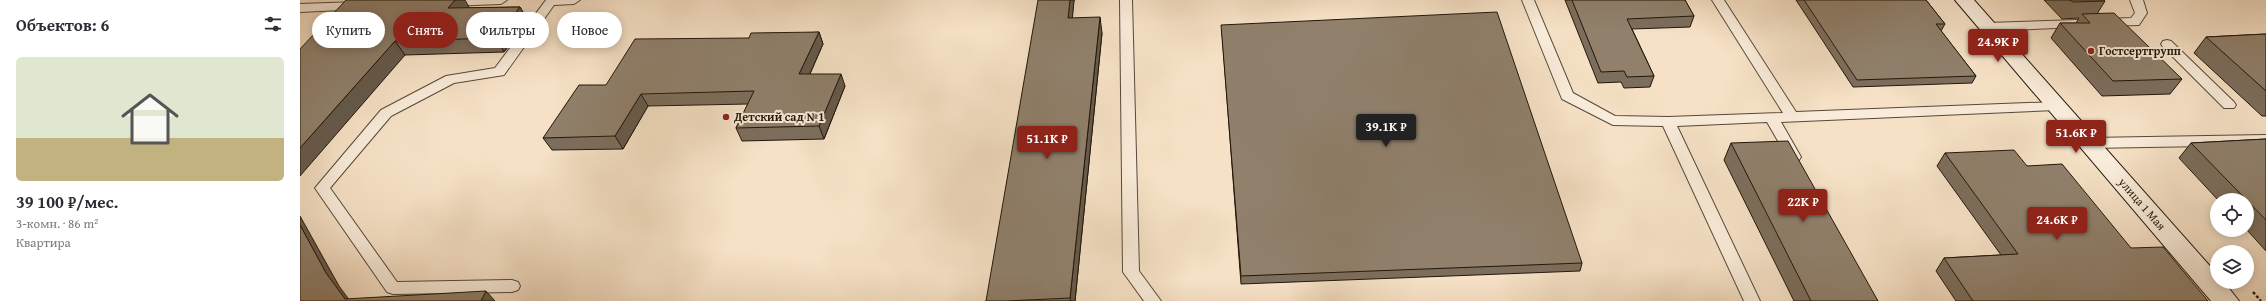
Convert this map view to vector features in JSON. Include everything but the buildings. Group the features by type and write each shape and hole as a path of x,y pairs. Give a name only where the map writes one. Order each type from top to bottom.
{"street":[{"name":"улица 1 Мая","path":"1964,0 2226,301"}],"lane":[{"path":"439,2 501,0"},
{"path":"512,286 393,288 322,188 386,113 451,79 499,72 551,1 574,0"},
{"path":"1126,0 1131,272 1153,301"},
{"path":"1528,0 1567,96 1613,120 1668,122 2056,106"},
{"path":"1718,0 1792,116"},
{"path":"1987,27 2135,22 2141,13 2139,3 2136,0"},
{"path":"300,8 370,5"},
{"path":"2167,44 2229,105"},
{"path":"1772,117 1803,172"},
{"path":"1668,122 1752,301"},
{"path":"2089,143 2266,140"}],"place":[{"name":"Гостсертгрупп","path":"2091,51"},
{"name":"Детский сад №1","path":"726,117"}]}
